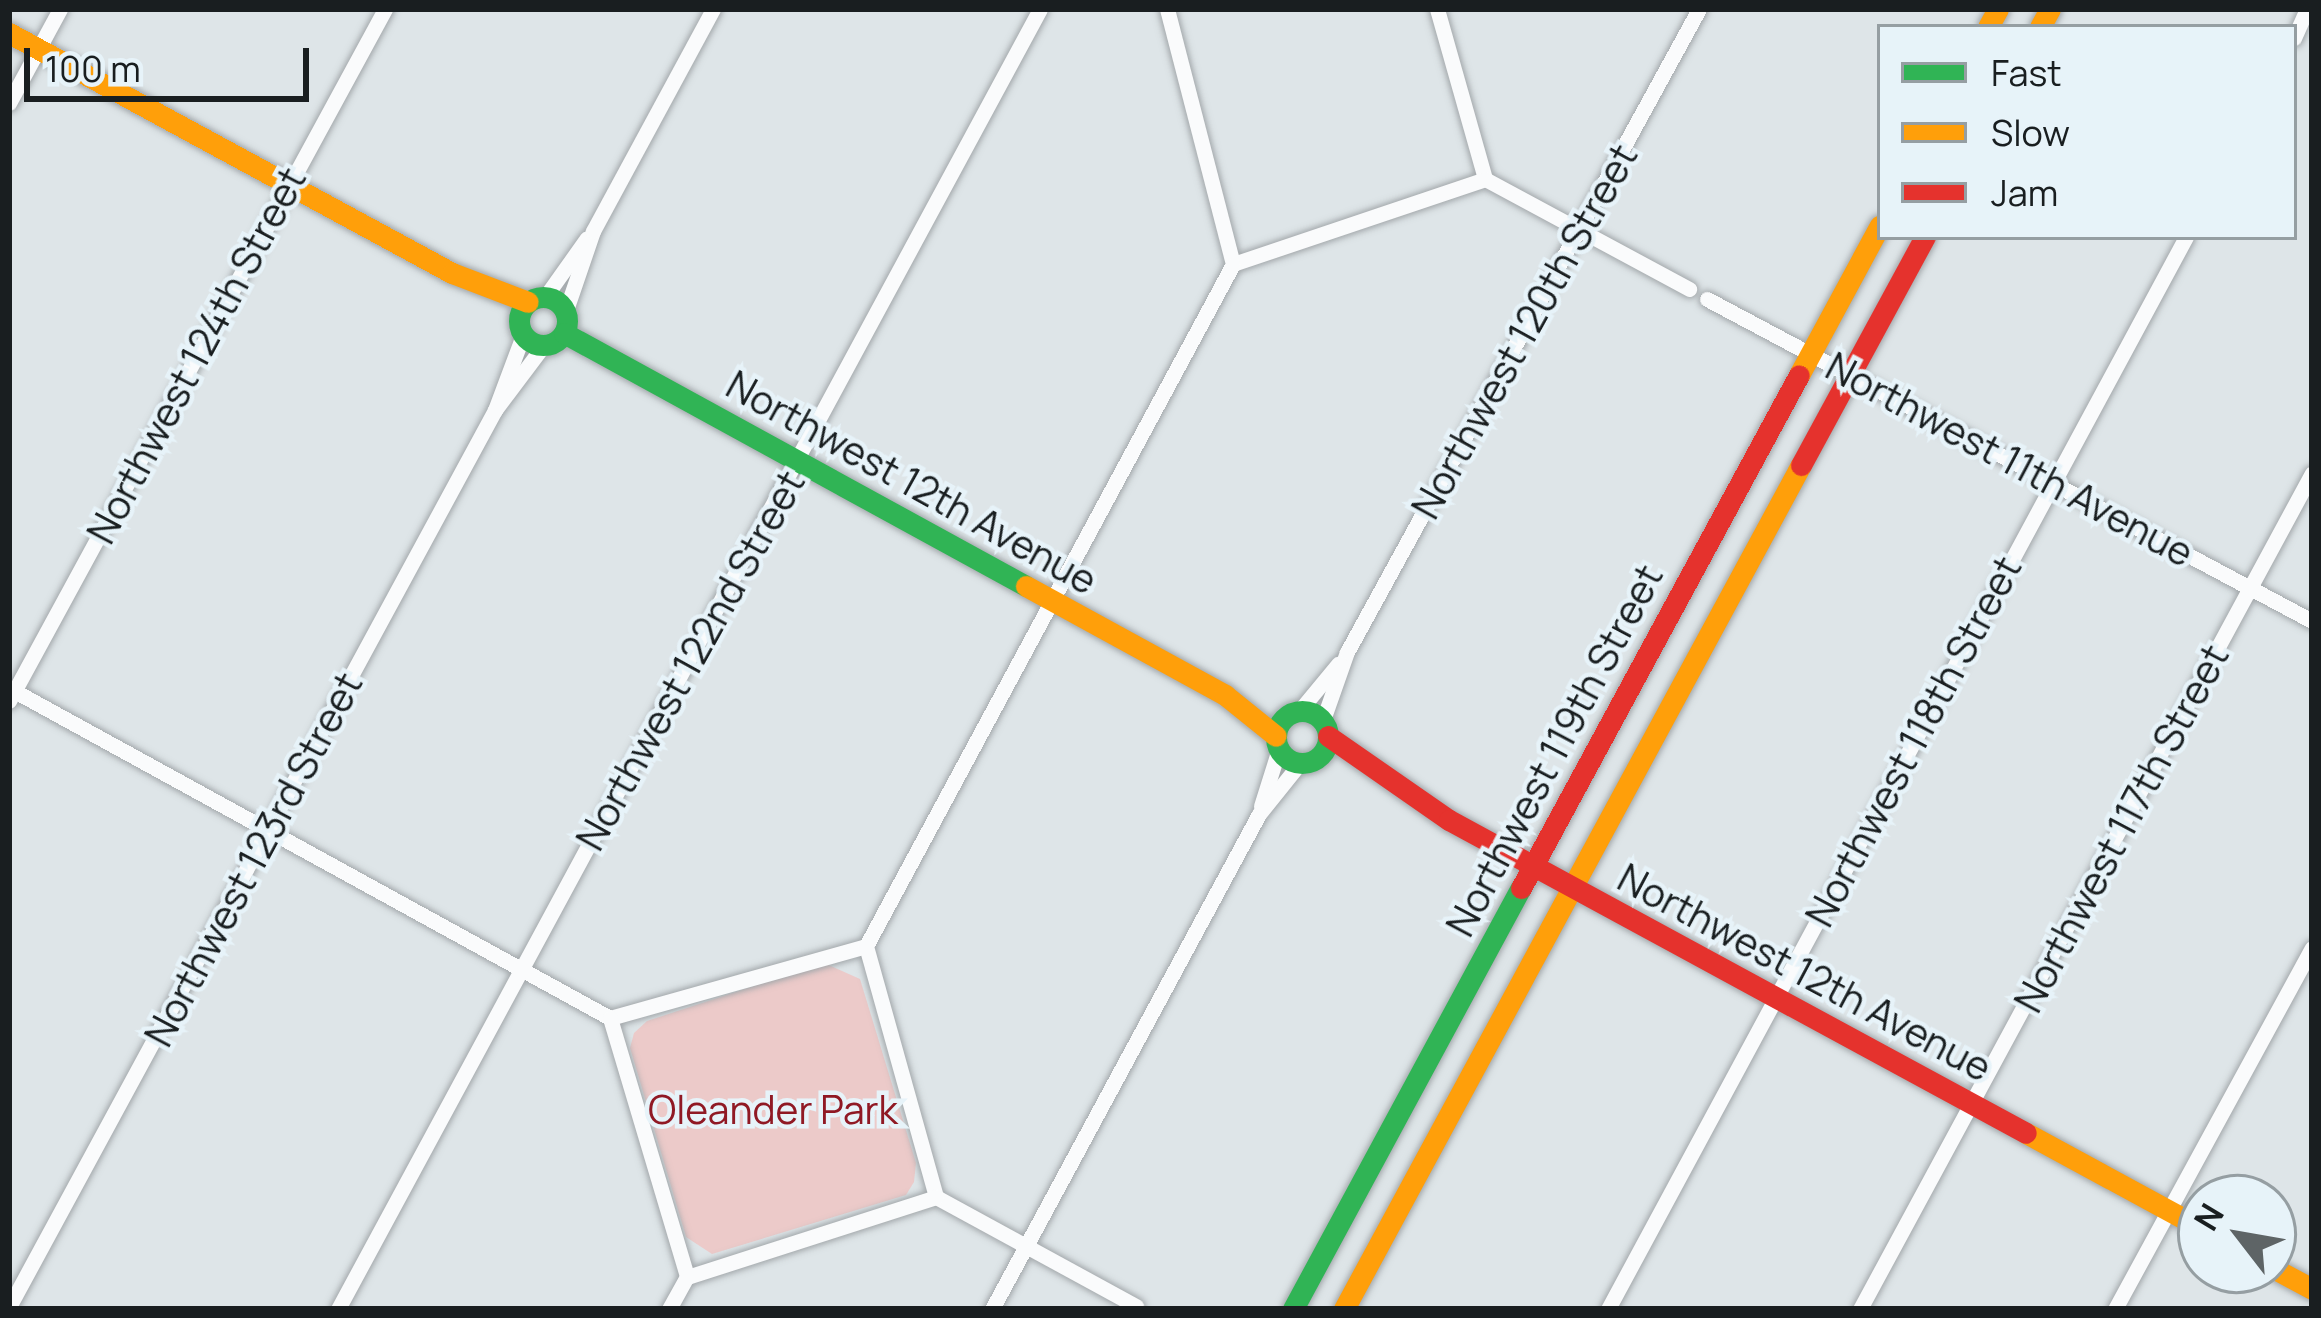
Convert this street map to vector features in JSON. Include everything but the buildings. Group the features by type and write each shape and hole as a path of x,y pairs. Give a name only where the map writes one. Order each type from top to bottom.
{"main road":[{"name":"Northwest 12th Avenue","path":"9,34 1226,694 1294,712 1326,729 1377,777 2177,1215"},
{"name":"Northwest 119th Street","path":"1293,1309 1877,231"},
{"name":"Northwest 119th Street","path":"1343,1309 1923,240"},
{"name":"Northwest 12th Avenue","path":"529,314 558,330"},
{"name":"Northwest 12th Avenue","path":"1226,694 1277,743 1308,761 1377,777"},
{"path":"1277,743 1294,712"},
{"path":"1308,761 1326,729"}],"street":[{"path":"9,103 60,9"},
{"name":"Northwest 124th Street","path":"11,694 385,9"},
{"name":"Northwest 123rd Street","path":"495,410 558,330 593,231 713,9"},
{"name":"Northwest 122nd Street","path":"338,1309 1040,9"},
{"path":"1166,9 1233,264"},
{"path":"1437,9 1485,179 1689,289"},
{"name":"Northwest 120th Street","path":"1294,712 1347,652 1699,9"},
{"path":"1136,1306 936,1197 866,946 1233,264 1485,179"},
{"name":"Northwest 123rd Street","path":"9,1307 495,410 529,314 593,231"},
{"name":"Northwest 118th Street","path":"1607,1309 2184,240"},
{"name":"Northwest 11th Avenue","path":"1708,299 2312,621"},
{"name":"Northwest 117th Street","path":"1860,1309 2312,473"},
{"name":"Northwest 120th Street","path":"1326,729 1347,652"},
{"path":"11,694 610,1018 866,946"},
{"path":"992,1309 1259,814 1277,743"},
{"path":"1259,814 1308,761"},
{"path":"2115,1309 2312,948"},
{"path":"610,1018 687,1277"},
{"path":"669,1309 687,1277 936,1197"}],"green space":[{"name":"Oleander Park","path":"824,963 860,979 916,1163 914,1182 906,1195 712,1254 686,1237 630,1048 634,1033 647,1021"}],"traffic: fast":[{"path":"543,297 560,304 567,321 560,338 543,345 526,338 519,321 526,304 543,297"},
{"path":"564,333 1026,586"},
{"path":"1302,711 1321,718 1328,737 1321,756 1302,763 1283,756 1276,737 1283,718 1302,711"},
{"path":"1293,1309 1521,888"}],"traffic: slow":[{"path":"1990,24 1998,9"},
{"path":"2042,24 2050,9"},
{"path":"9,33 452,273 528,302"},
{"path":"1799,375 1877,231"},
{"path":"1344,1309 1801,465"},
{"path":"1026,586 1225,695 1276,736"},
{"path":"2026,1133 2177,1215"},
{"path":"2297,1281 2312,1289"}],"traffic: jam":[{"path":"1801,465 1923,240"},
{"path":"1521,888 1799,375"},
{"path":"1328,736 1449,820 2026,1133"}]}
